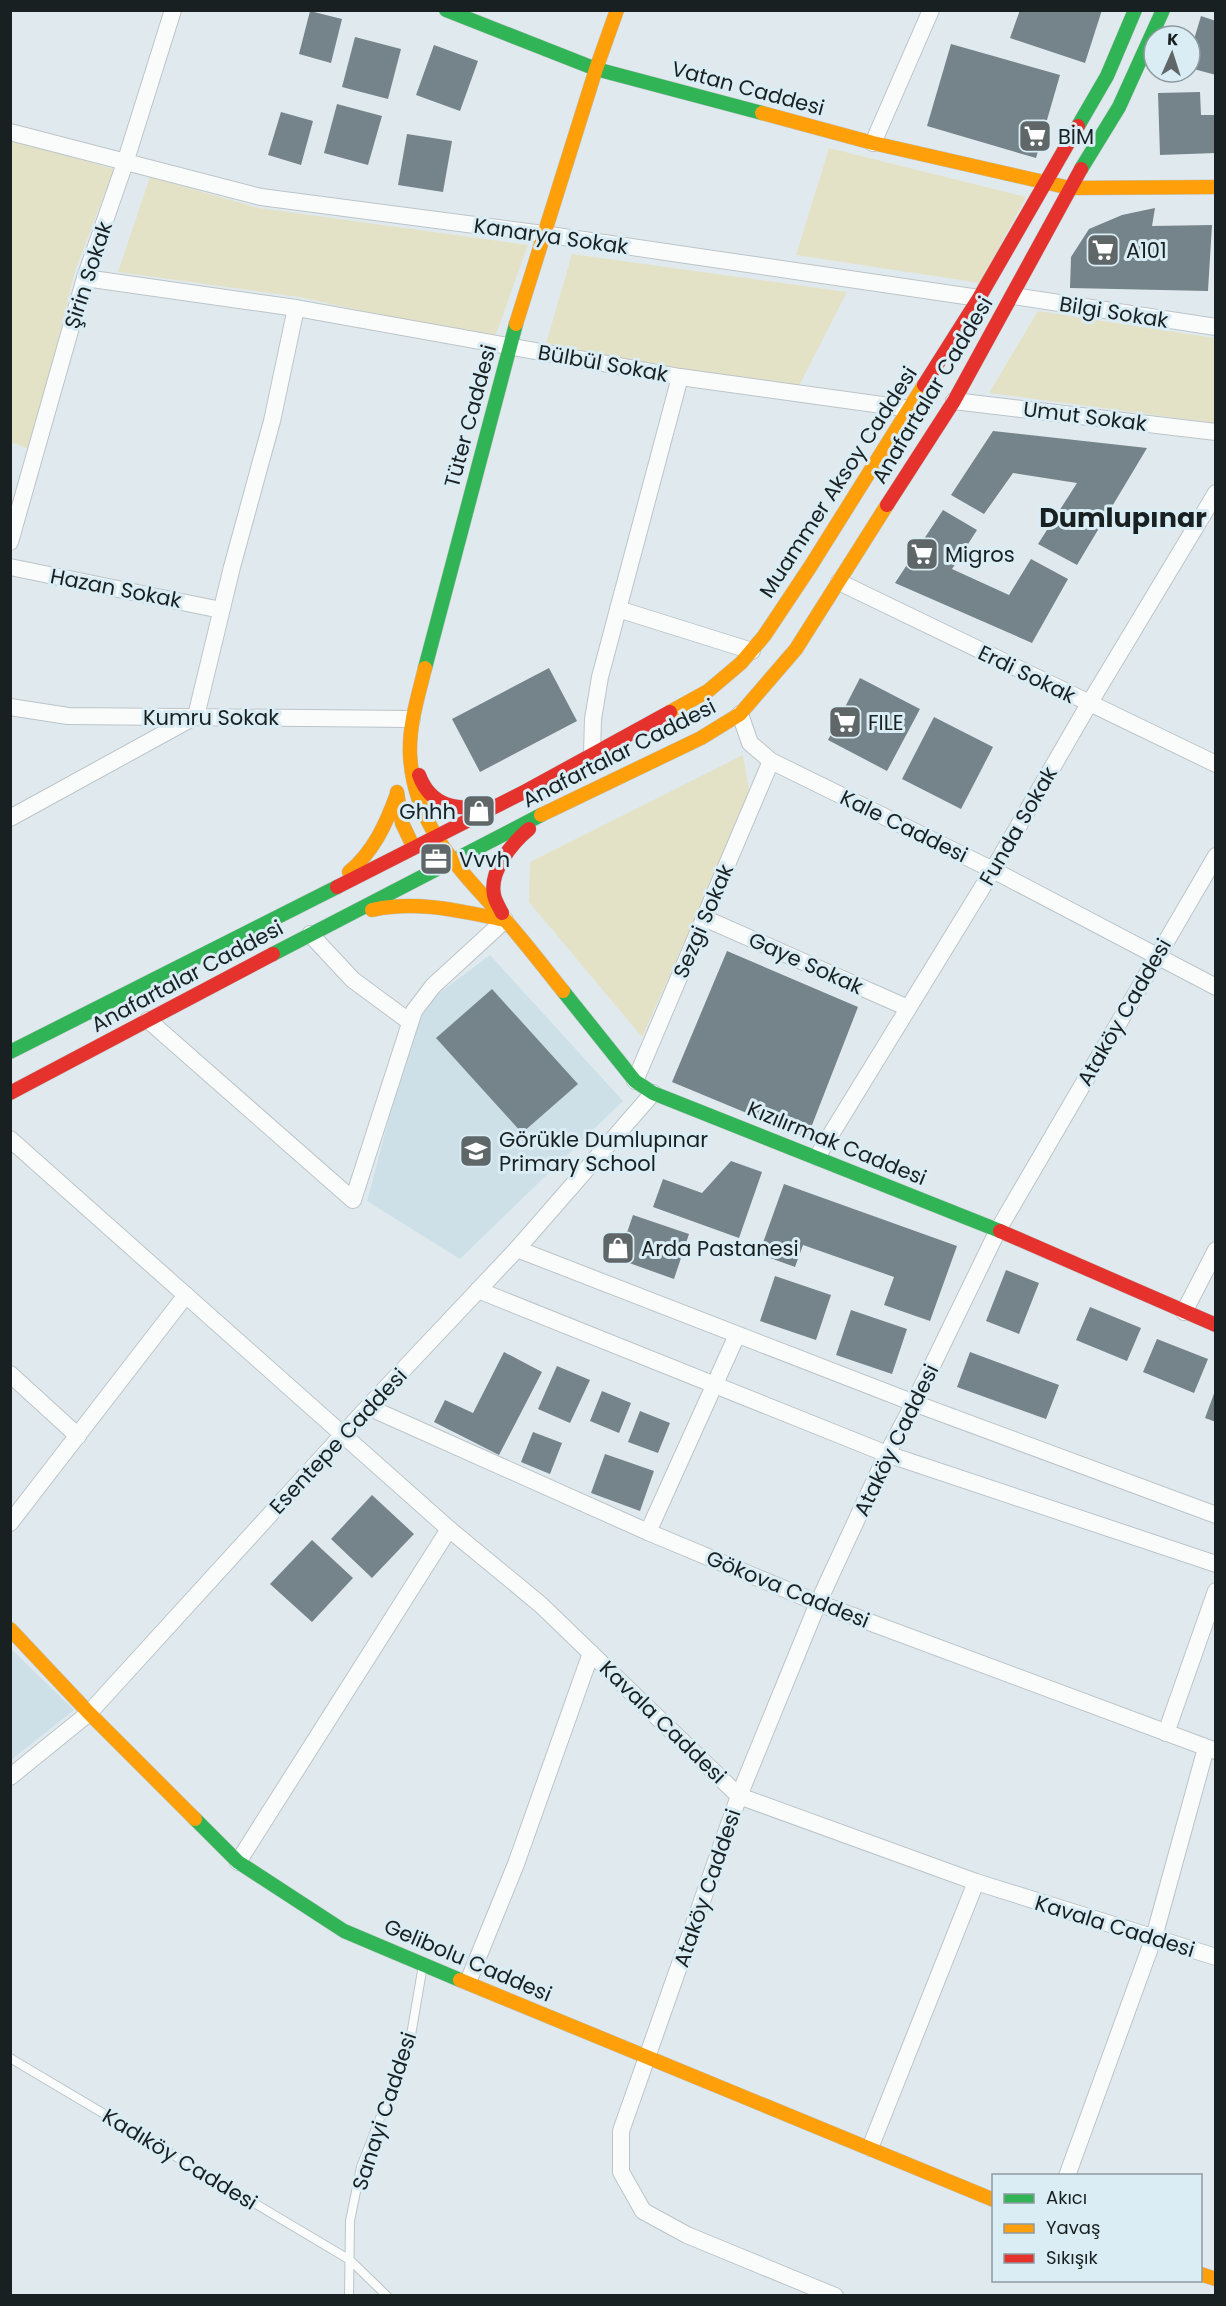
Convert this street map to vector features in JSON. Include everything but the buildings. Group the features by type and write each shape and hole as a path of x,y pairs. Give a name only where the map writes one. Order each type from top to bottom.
{"street":[{"name":"Şirin Sokak","path":"10,542 84,278 125,163 173,10"},
{"name":"Vatan Caddesi","path":"446,10 596,69 873,143 1070,188 1140,187"},
{"name":"Tüter Caddesi","path":"505,920 453,861 435,836 421,810 411,776 409,741 412,719 509,346 596,69 617,10"},
{"path":"873,143 931,10"},
{"name":"Muammer Aksoy Caddesi","path":"435,836 492,808 708,691 752,651 810,567 980,298 1107,76 1135,10"},
{"name":"Anafartalar Caddesi","path":"10,1093 310,934 551,810 701,738 740,714 796,649 954,401 1054,222 1070,188 1119,107 1163,10"},
{"name":"Kanarya Sokak","path":"10,132 261,197 543,234 980,298"},
{"path":"1091,153 1099,172 1108,178 1140,187 1215,187"},
{"name":"Bülbül Sokak","path":"84,278 296,308 680,377 911,409"},
{"name":"Bilgi Sokak","path":"1013,296 1215,327"},
{"path":"10,818 196,716 221,609 272,421 296,308"},
{"path":"592,754 593,719 600,677 680,377"},
{"name":"Umut Sokak","path":"954,401 1215,432"},
{"name":"Funda Sokak","path":"817,1157 993,870 1215,493"},
{"name":"Hazan Sokak","path":"10,567 221,609"},
{"name":"Erdi Sokak","path":"839,582 1215,764"},
{"path":"618,609 752,651"},
{"name":"Kumru Sokak","path":"10,707 68,716 412,719"},
{"name":"Kale Caddesi","path":"740,714 750,743 771,761 993,870 1215,987"},
{"path":"409,741 399,768 397,794 402,823 413,846"},
{"path":"409,741 421,785 432,799 449,807 492,808"},
{"name":"Sezgi Sokak","path":"636,1081 771,761"},
{"path":"322,893 363,861 380,836 397,794"},
{"path":"505,920 493,893 497,874 507,852 521,835 551,810"},
{"name":"Anafartalar Caddesi","path":"10,1052 435,836"},
{"name":"Ataköy Caddesi","path":"835,2295 687,2235 643,2211 621,2172 621,2131 739,1796 818,1603 887,1454 998,1230 1215,856"},
{"path":"410,1022 353,980 310,934 390,904 417,904 505,920"},
{"name":"Gaye Sokak","path":"704,918 908,1008"},
{"path":"148,1020 353,1200 410,1022 426,994 505,920"},
{"name":"Kızılırmak Caddesi","path":"505,920 636,1081 653,1094 998,1230 1215,1325"},
{"name":"Esentepe Caddesi","path":"10,1777 89,1713 368,1407 517,1249 653,1094"},
{"name":"Kavala Caddesi","path":"10,1139 343,1436 532,1598 739,1796 976,1882 1215,1957"},
{"path":"517,1249 914,1403 1215,1515"},
{"path":"1185,1312 1215,1250"},
{"path":"478,1290 887,1454 1215,1564"},
{"path":"10,1523 186,1295"},
{"path":"648,1532 737,1335"},
{"path":"10,1374 78,1436"},
{"name":"Gökova Caddesi","path":"368,1407 648,1532 818,1603 1211,1750"},
{"path":"238,1862 449,1529"},
{"path":"1166,1733 1215,1591"},
{"name":"Gelibolu Caddesi","path":"10,1629 89,1713 238,1862 344,1931 992,2200"},
{"path":"468,1982 516,1864 591,1653"},
{"path":"1067,2174 1154,1937 1211,1750"},
{"path":"870,2148 976,1882"}],"lane":[{"name":"Sanayi Caddesi","path":"349,2295 351,2221 361,2167 410,2041 423,1963"},
{"name":"Kadıköy Caddesi","path":"10,2058 350,2260 387,2295"}],"shaded area":[{"path":"11,140 114,169 75,271 31,450 11,442"},
{"path":"829,148 1026,197 980,283 796,255"},
{"path":"150,177 259,208 528,245 494,340 299,297 118,272"},
{"path":"572,254 847,292 799,386 544,350"},
{"path":"1038,311 1215,338 1215,423 989,393"},
{"path":"743,755 750,795 642,1037 529,902 530,862"},
{"name":"Görükle Dumlupınar Primary School","path":"490,955 623,1101 460,1259 367,1201 418,1009"},
{"path":"10,1648 74,1710 11,1760 10,1760"}],"traffic: fast":[{"path":"446,10 596,69 762,113"},
{"path":"1078,126 1107,76 1135,10"},
{"path":"1081,169 1119,107 1163,10"},
{"path":"425,668 516,324"},
{"path":"273,954 541,815"},
{"path":"10,1052 337,887"},
{"path":"563,991 635,1081 653,1093 1000,1231"},
{"path":"195,1819 238,1862 344,1931 460,1980"}],"traffic: slow":[{"path":"516,324 596,69 617,10"},
{"path":"762,113 873,143 1070,188 1216,187"},
{"path":"670,712 708,691 741,663 764,636 924,385"},
{"path":"541,815 701,738 740,714 796,649 887,505"},
{"path":"425,668 414,711 410,743 413,778 419,801 428,822 453,860 516,932 563,991"},
{"path":"397,792 402,823 413,846"},
{"path":"349,872 372,846 397,794"},
{"path":"372,910 422,906 505,920"},
{"path":"10,1629 89,1713 195,1819"},
{"path":"460,1980 992,2199"},
{"path":"1202,2275 1216,2279"}],"traffic: jam":[{"path":"924,385 979,298 1078,126"},
{"path":"887,505 954,401 1081,169"},
{"path":"337,887 526,791 670,712"},
{"path":"419,775 430,794 446,804 466,808 488,808"},
{"path":"502,913 496,902 493,886 498,867 509,850 529,829"},
{"path":"10,1093 273,954"},
{"path":"1000,1231 1216,1325"}],"place":[{"name":"BİM","path":"1035,136"},
{"name":"A101","path":"1103,250"},
{"name":"Migros","path":"922,554"},
{"name":"FILE","path":"845,722"},
{"name":"Ghhh","path":"479,811"},
{"name":"Vvvh","path":"436,859"},
{"name":"Görükle Dumlupınar Primary School","path":"476,1151"},
{"name":"Arda Pastanesi","path":"618,1248"}],"district":[{"name":"Dumlupınar","path":"1123,517"}]}
